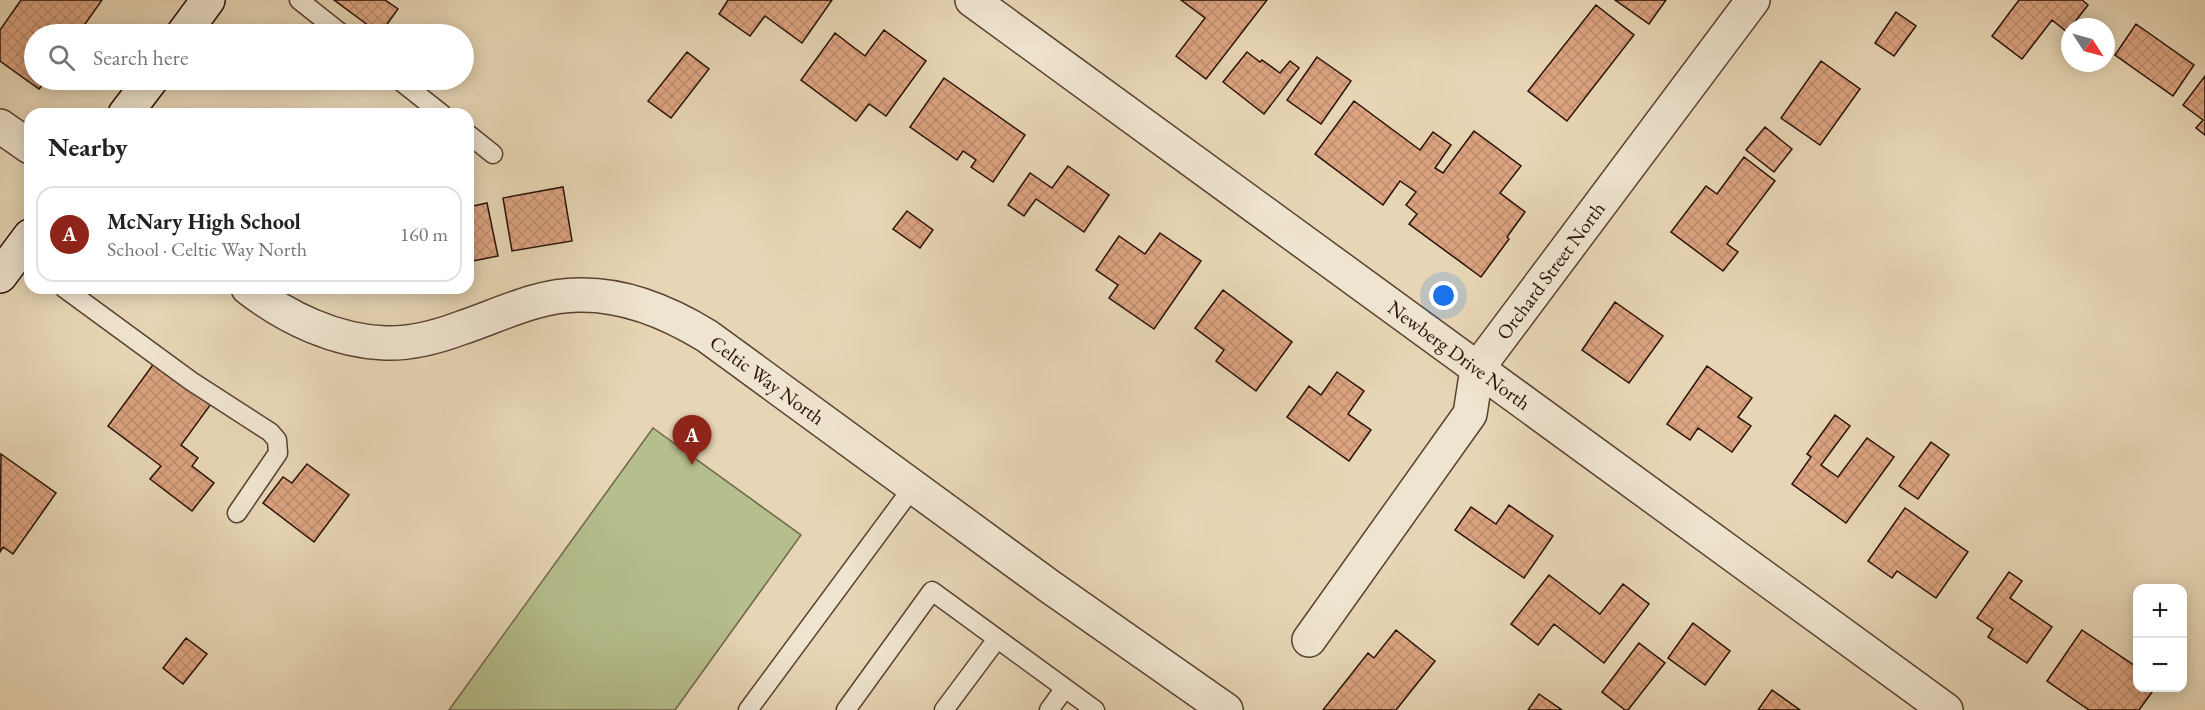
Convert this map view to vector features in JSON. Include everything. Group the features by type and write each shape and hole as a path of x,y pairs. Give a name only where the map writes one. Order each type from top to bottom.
{"street":[{"path":"190,24 208,0"},
{"name":"Newberg Drive North","path":"972,0 1946,710"},
{"name":"Orchard Street North","path":"1309,640 1470,414 1477,369 1753,0"},
{"path":"130,108 143,90"},
{"path":"0,126 24,143"},
{"name":"Celtic Way North","path":"256,294 276,309 315,328 350,338 385,343 422,340 536,301 577,294 615,297 679,319 707,336 1049,586 1226,710"}],"lane":[{"path":"299,0 329,24"},
{"path":"412,90 434,108"},
{"path":"474,139 493,154"},
{"path":"72,294 191,381 270,432 276,440 278,453 237,513"},
{"path":"748,710 913,487"},
{"path":"846,710 932,591 1095,710"},
{"path":"944,710 997,639"},
{"path":"1049,710 1065,688"}],"green space":[{"path":"653,428 801,535 675,710 449,710"}],"building":[{"path":"21,0 102,0 85,24 24,24 24,78 0,61 0,30"},
{"path":"334,0 385,0 398,9 387,24 366,24"},
{"path":"728,0 832,0 802,43 765,16 750,36 719,14"},
{"path":"1181,0 1267,0 1206,79 1176,56 1205,18"},
{"path":"1615,0 1666,0 1649,24"},
{"path":"2019,0 2082,0 2088,5 2078,18 2061,18 2061,27 2052,20 2022,59 1992,36"},
{"path":"1596,5 1634,35 1567,121 1528,91"},
{"path":"1896,12 1916,26 1894,56 1875,43"},
{"path":"2136,24 2194,65 2173,96 2115,55"},
{"path":"884,30 926,61 886,116 869,104 856,121 801,80 835,33 865,56"},
{"path":"687,52 709,69 671,118 648,101"},
{"path":"1247,52 1280,73 1290,61 1299,68 1264,114 1223,82"},
{"path":"1317,57 1351,81 1321,124 1287,100"},
{"path":"1821,61 1860,89 1820,145 1781,118"},
{"path":"2205,76 2205,135 2196,128 2203,120 2183,105"},
{"path":"944,78 1025,135 993,182 971,167 976,160 963,151 957,160 910,127"},
{"path":"1354,101 1420,150 1433,132 1451,145 1435,168 1443,173 1474,131 1521,166 1500,193 1525,212 1507,237 1509,239 1481,277 1409,224 1417,214 1406,205 1416,192 1400,181 1383,205 1315,154"},
{"path":"1765,127 1792,149 1774,172 1746,150"},
{"path":"1744,157 1775,181 1727,244 1738,252 1723,271 1671,232 1706,186 1717,194"},
{"path":"1068,166 1109,195 1084,232 1036,199 1024,216 1008,205 1030,173 1052,188"},
{"path":"563,187 572,241 512,251 503,198"},
{"path":"487,203 498,256 474,261 474,206"},
{"path":"907,211 933,230 920,248 893,229"},
{"path":"1160,233 1201,261 1154,329 1109,298 1118,285 1096,270 1119,236 1145,254"},
{"path":"1223,290 1292,342 1256,391 1216,361 1224,350 1195,328"},
{"path":"1615,302 1663,336 1629,383 1582,350"},
{"path":"155,362 211,404 181,445 198,458 192,466 214,483 192,511 150,479 161,466 108,426"},
{"path":"1707,366 1752,398 1738,417 1751,426 1732,452 1698,428 1690,440 1667,424"},
{"path":"1337,372 1364,391 1348,414 1371,430 1349,461 1287,417 1309,386 1321,395"},
{"path":"1835,415 1850,426 1821,465 1838,477 1867,438 1894,457 1846,523 1792,484 1811,457 1807,454"},
{"path":"1931,442 1949,455 1918,499 1899,486"},
{"path":"1,454 56,493 13,554 3,547 0,552"},
{"path":"307,464 349,495 314,542 263,503 283,477 292,483"},
{"path":"1509,505 1553,536 1524,578 1455,530 1471,507 1496,524"},
{"path":"1905,508 1968,552 1936,598 1897,571 1892,578 1868,561"},
{"path":"2009,572 2022,581 2010,598 2052,627 2027,663 1988,637 1993,629 1977,618"},
{"path":"1549,575 1600,614 1623,584 1649,604 1604,663 1554,624 1538,645 1511,624"},
{"path":"1693,623 1730,651 1705,685 1668,658"},
{"path":"1396,630 1435,661 1396,710 1323,710 1368,653 1374,658"},
{"path":"2082,630 2133,665 2133,692 2152,692 2139,710 2089,710 2047,681"},
{"path":"186,638 207,654 183,684 163,668"},
{"path":"1639,643 1665,663 1628,710 1625,710 1602,692"},
{"path":"1772,690 1800,710 1758,710"},
{"path":"1539,694 1562,710 1528,710"}],"place":[{"name":"McNary High School","path":"692,465"}]}
